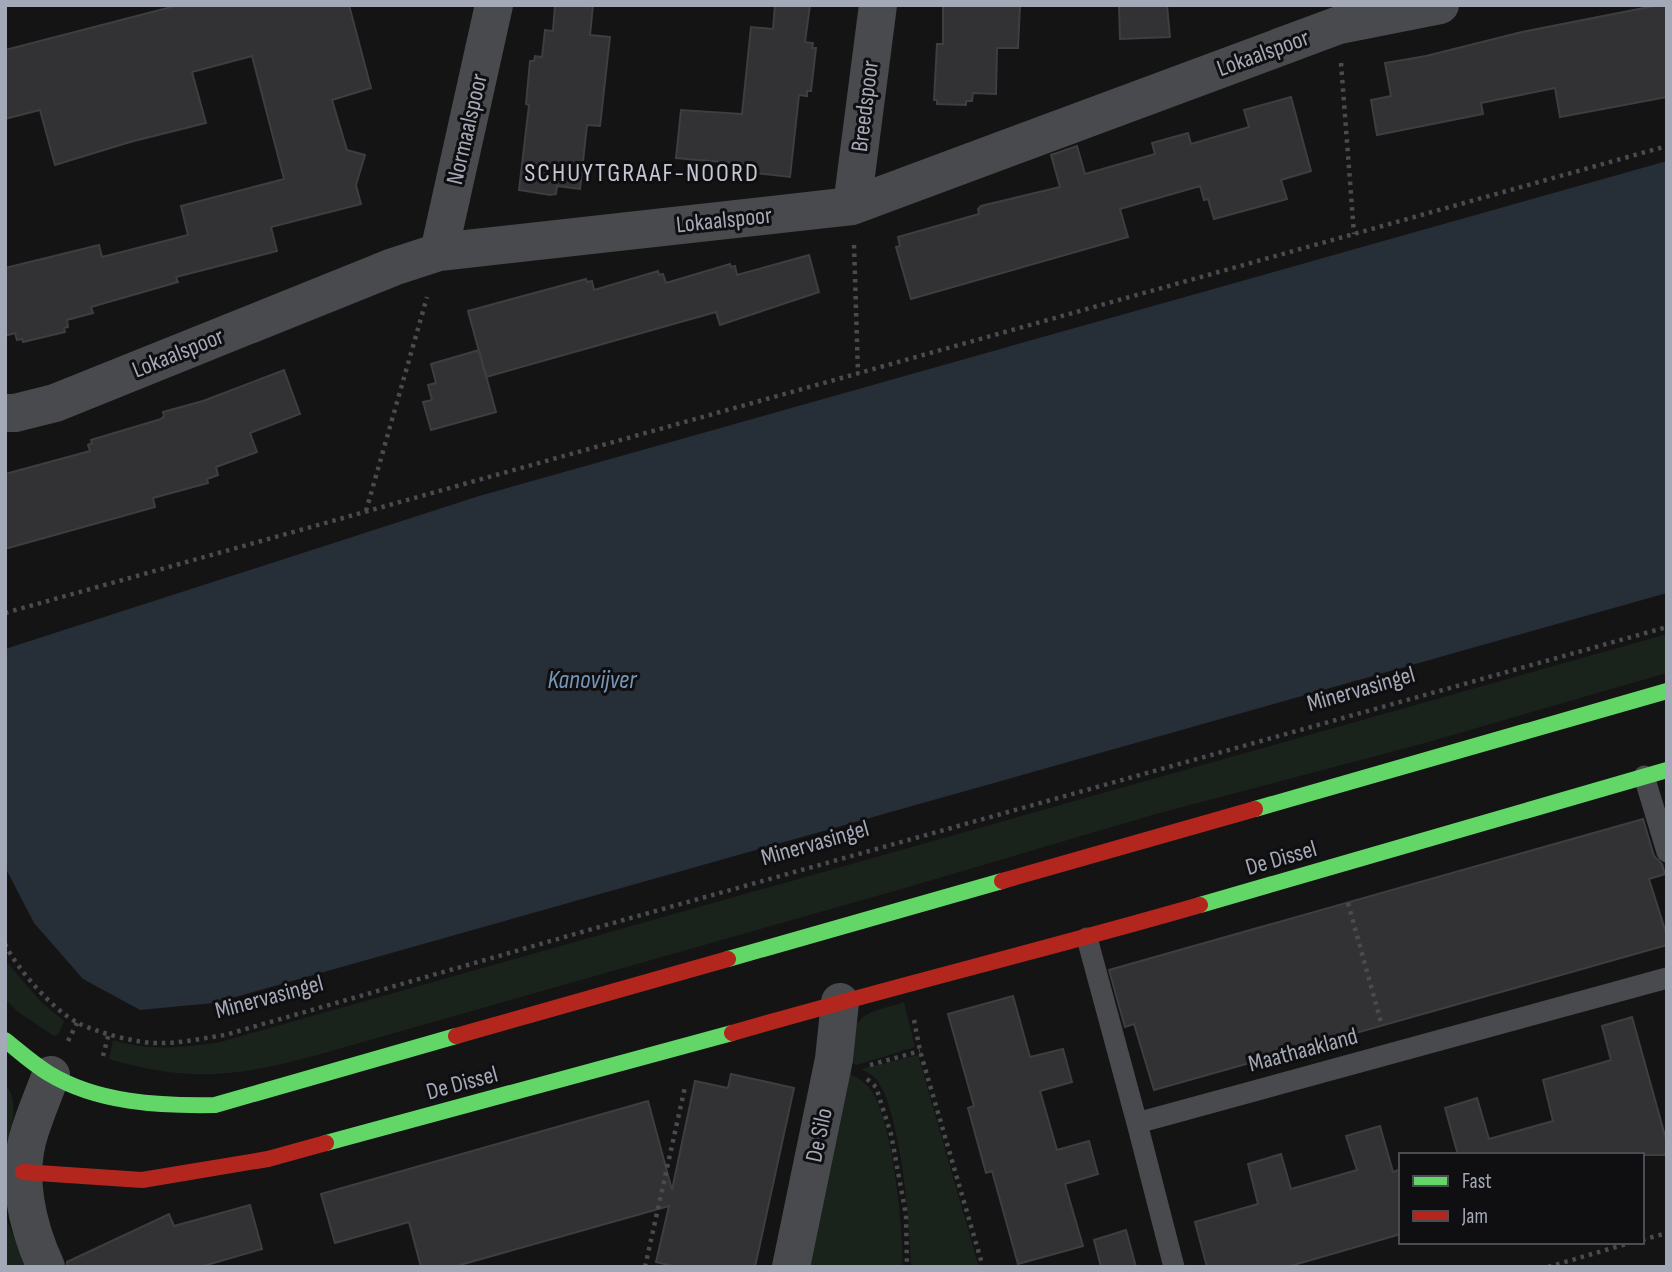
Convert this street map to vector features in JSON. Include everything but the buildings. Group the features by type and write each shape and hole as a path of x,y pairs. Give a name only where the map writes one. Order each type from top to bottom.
{"street":[{"name":"Normaalspoor","path":"439,252 494,5"},
{"name":"Breedspoor","path":"852,206 878,5"},
{"name":"Lokaalspoor","path":"5,413 55,403 393,267 439,252 852,206 1338,15 1440,5"},
{"path":"5,1040 51,1075 109,1099 165,1107 215,1105 1667,691"},
{"name":"De Dissel","path":"23,1172 142,1180 268,1159 695,1044 840,1002 1087,938 1667,770"},
{"name":"De Silo","path":"791,1267 845,1064 840,1002"},
{"path":"46,1267 27,1217 23,1172 29,1133 51,1075"}],"lane":[{"path":"1644,776 1667,852"},
{"path":"1087,938 1174,1267"},
{"name":"Maathaakland","path":"1137,1123 1667,978"}],"path":[{"path":"1338,15 1354,234"},
{"path":"5,613 1667,146"},
{"path":"852,206 858,373"},
{"path":"366,511 439,252"},
{"name":"Minervasingel","path":"5,944 33,984 77,1023 159,1044 225,1035 634,917 1667,627"},
{"path":"1337,865 1390,1054"},
{"path":"906,985 920,1051 983,1267"},
{"path":"645,1267 695,1044"},
{"path":"845,1064 920,1051"},
{"path":"845,1064 876,1087 891,1133 906,1215 907,1267"},
{"path":"1644,1239 1667,1233"},
{"path":"1548,1267 1626,1244"}],"shaded area":[{"path":"1667,634 1667,673 1425,743 1156,814 310,1057 257,1069 210,1074 162,1071 109,1059 113,1040 140,1046 166,1047 220,1042"},
{"path":"5,960 41,1002 64,1021 59,1034 54,1036 18,1012 5,999"},
{"path":"904,1002 915,1047 857,1065 846,1061 856,1024 868,1014"},
{"path":"918,1055 979,1267 911,1267 909,1224 898,1140 884,1093 875,1078 861,1069"},
{"path":"845,1071 863,1081 871,1090 885,1125 899,1202 903,1267 802,1267"},
{"path":"5,1083 14,1107 5,1150"},
{"path":"5,1204 8,1223 26,1267 5,1267"}],"water":[{"name":"Kanovijver","path":"1667,161 1667,593 214,1003 140,1010 83,979 34,923 5,867 5,649 479,496"}],"traffic: fast":[{"path":"1255,809 1667,691"},
{"path":"1200,905 1667,770"},
{"path":"728,959 1002,881"},
{"path":"326,1143 732,1033"},
{"path":"5,1040 48,1073 87,1091 129,1101 215,1105 456,1036"}],"traffic: jam":[{"path":"1002,881 1255,809"},
{"path":"732,1033 1200,905"},
{"path":"456,1036 728,959"},
{"path":"23,1172 142,1180 268,1159 326,1143"}],"district":[{"name":"SCHUYTGRAAF-NOORD","path":"642,173"}]}
